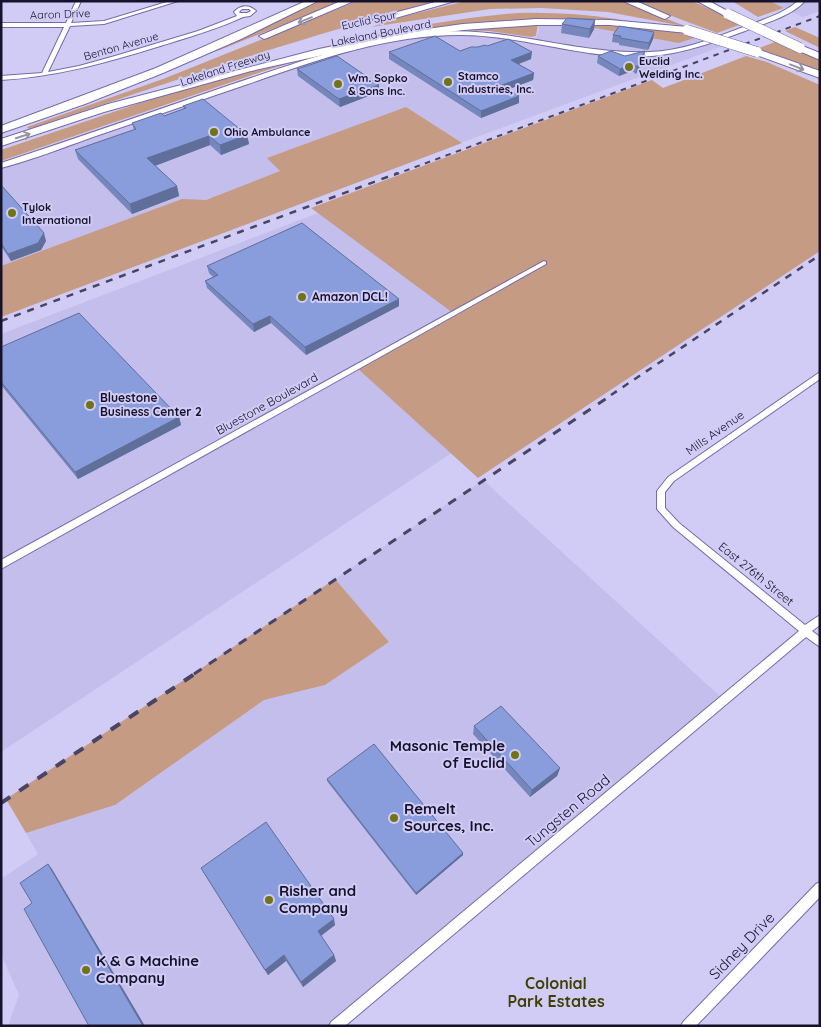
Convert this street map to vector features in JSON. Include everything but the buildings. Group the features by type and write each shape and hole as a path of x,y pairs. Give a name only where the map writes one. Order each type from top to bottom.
{"highway":[{"name":"Lakeland Freeway","path":"1,130 54,112 205,52 314,1"},
{"name":"Euclid Spur","path":"54,112 175,70 350,1"},
{"path":"366,23 451,1"},
{"path":"627,1 690,28 820,75"},
{"path":"701,1 734,10 820,56"},
{"path":"581,12 634,18 690,28"},
{"name":"Euclid Spur","path":"104,109 304,48 410,24"},
{"name":"Lakeland Freeway","path":"1,143 272,52"}],"street":[{"path":"44,75 79,1"},
{"name":"Aaron Drive","path":"1,26 68,25 104,22 176,1"},
{"name":"Lakeland Boulevard","path":"1,166 281,70 338,52 391,40 465,32 616,53 660,53 690,47 780,15 794,8 802,1"},
{"name":"Benton Avenue","path":"1,78 44,75 108,61 207,30 242,15"},
{"name":"Bluestone Boulevard","path":"1,565 544,262"},
{"name":"Mills Avenue","path":"676,525 661,510 661,491 671,479 820,376"},
{"name":"East 276th Street","path":"676,525 820,643"},
{"name":"Tungsten Road","path":"335,1026 820,619"},
{"name":"Sidney Drive","path":"687,1026 820,888"}],"shaded area":[{"path":"321,1 342,1 217,51 215,50"},
{"path":"358,1 442,1 337,29 29,129 27,127 163,79"},
{"path":"466,1 620,1 688,27 608,12 541,8 490,9 371,27 405,16"},
{"path":"632,1 692,1 742,24 717,33"},
{"path":"732,1 770,1 784,8 758,17"},
{"path":"770,1 820,1 820,11 803,17"},
{"path":"517,13 586,15 630,21 697,37 679,43 567,23 538,23 536,36 531,37 489,31 451,30 325,53 270,69 1,161 1,150 256,66 320,48 385,33 451,21"},
{"path":"538,23 703,35 731,43 1,313 1,166 338,52 391,40 465,32 535,41 539,31"},
{"path":"795,27 820,38 820,48 785,31"},
{"path":"777,41 820,61 820,71 757,49"},
{"path":"746,56 767,62 820,85 820,251 478,478 356,367 453,313 311,208 652,80 663,88"},
{"path":"599,106 800,222 1,752 1,334"},
{"path":"406,107 462,143 1,317 1,266 182,199 206,200 280,171 267,158"},
{"path":"483,480 724,700 335,1026 8,1026 19,995 1,954 1,879 38,854 26,833 115,805 264,700 325,685 389,642 335,579"},
{"path":"335,579 389,642 325,685 264,700 115,805 26,833 6,799"}],"railway":[{"path":"394,175 820,16"},
{"path":"1,321 398,173"},
{"path":"611,395 820,255"},
{"path":"194,674 613,394"},
{"path":"1,803 196,673"}],"place":[{"name":"Euclid Welding Inc.","path":"629,67"},
{"name":"Stamco Industries, Inc.","path":"448,82"},
{"name":"Wm. Sopko & Sons Inc.","path":"338,84"},
{"name":"Ohio Ambulance","path":"214,132"},
{"name":"Tylok International","path":"12,213"},
{"name":"Amazon DCL!","path":"302,297"},
{"name":"Bluestone Business Center 2","path":"90,405"},
{"name":"Masonic Temple of Euclid","path":"515,755"},
{"name":"Remelt Sources, Inc.","path":"394,818"},
{"name":"Risher and Company","path":"269,900"},
{"name":"K & G Machine Company","path":"86,970"}],"district":[{"name":"Colonial Park Estates","path":"556,992"}]}
